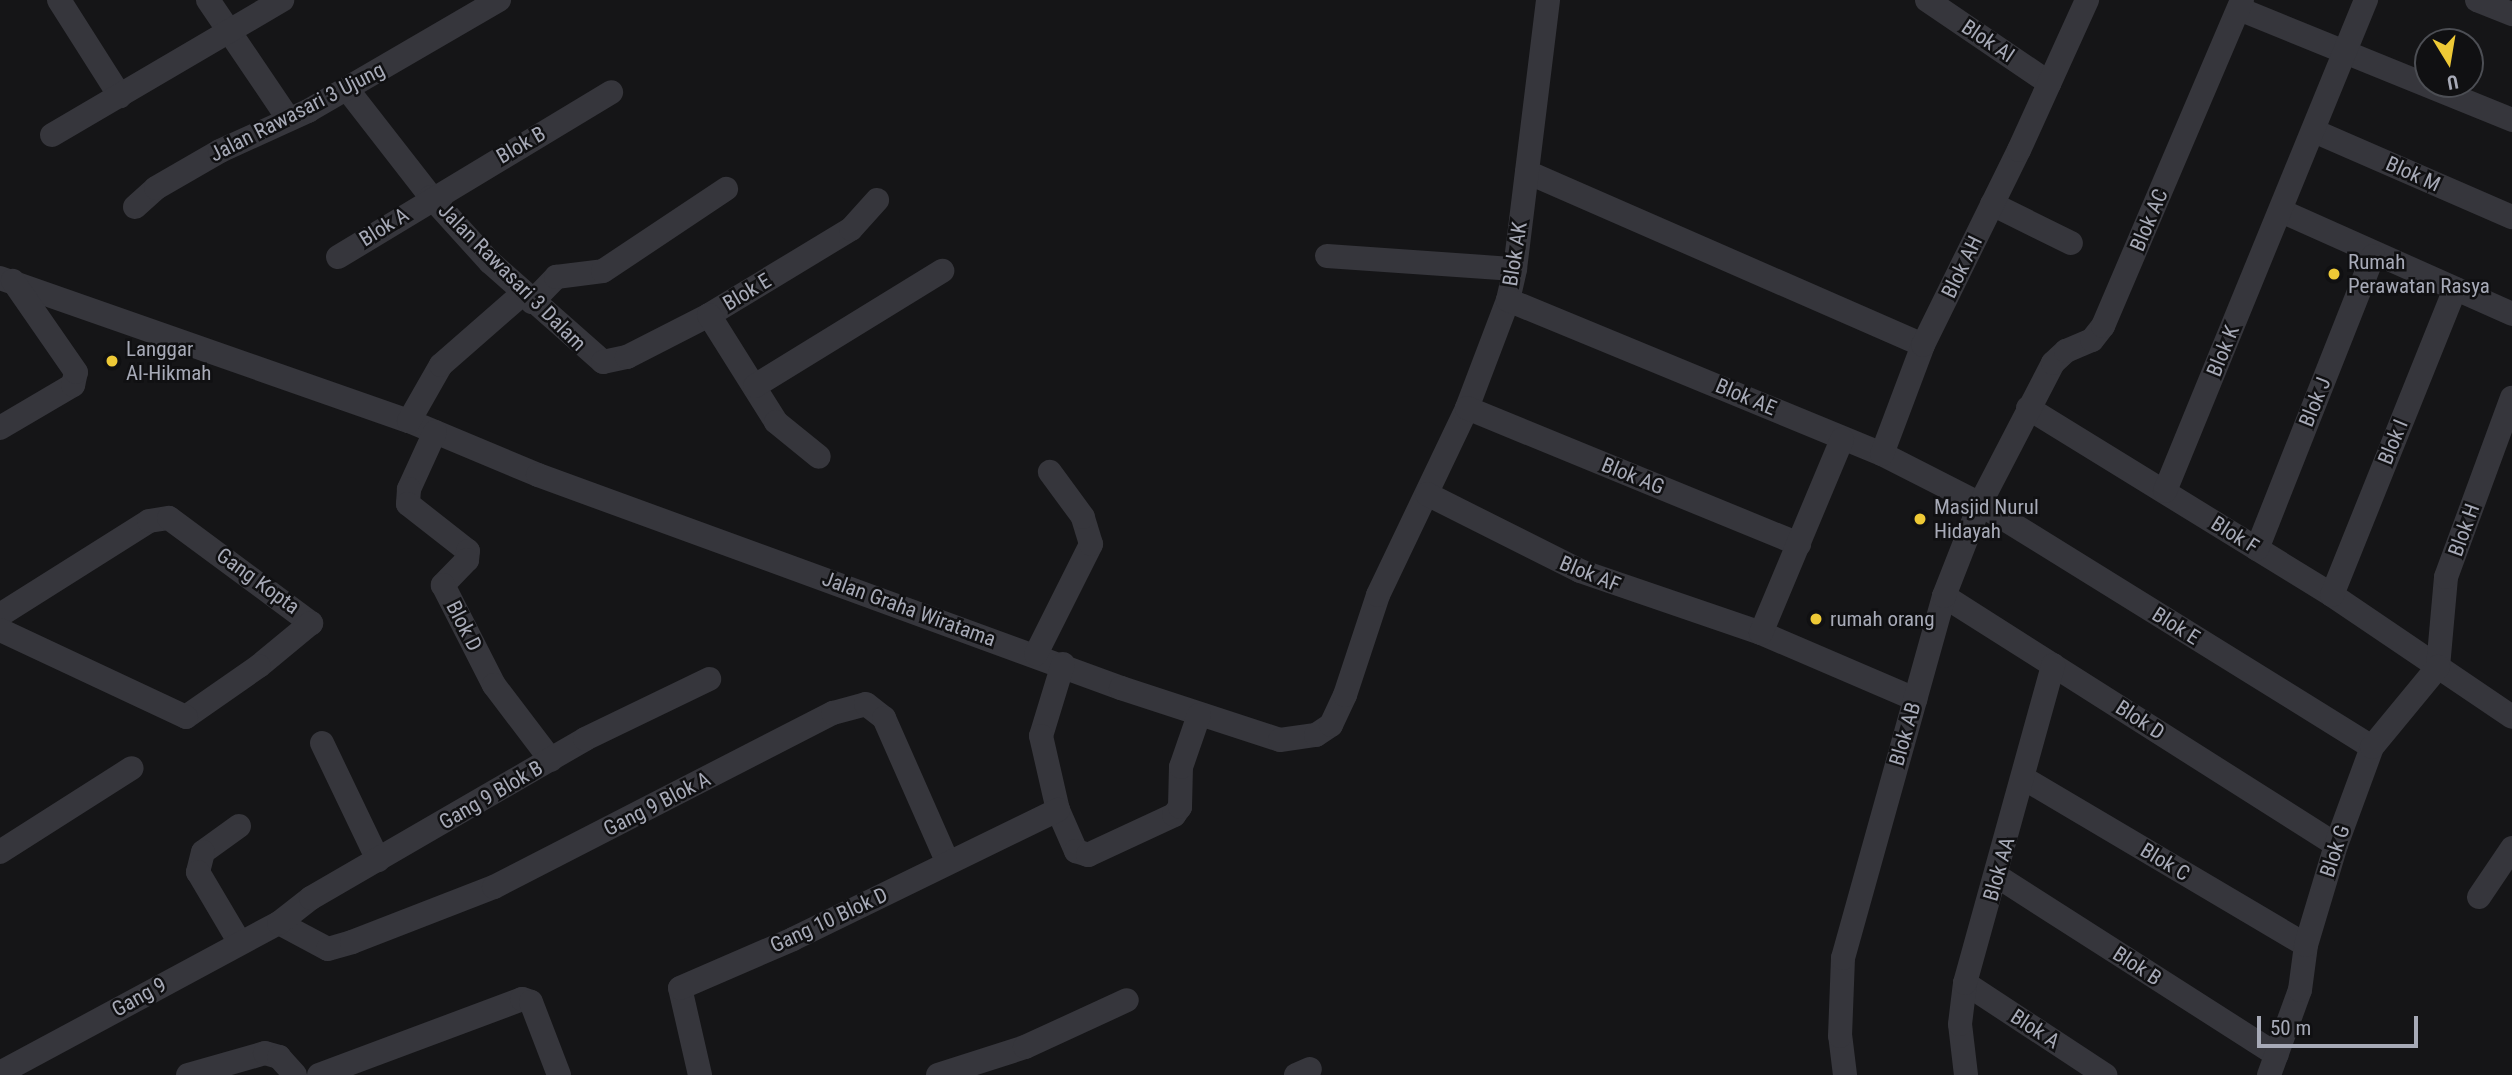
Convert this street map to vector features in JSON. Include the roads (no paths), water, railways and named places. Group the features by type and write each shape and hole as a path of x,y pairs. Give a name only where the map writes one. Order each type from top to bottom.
{"street":[{"path":"59,0 120,96"},
{"path":"208,0 288,118"},
{"path":"52,135 282,0"},
{"name":"Jalan Rawasari 3 Ujung","path":"135,207 156,188 220,151 347,89 499,0"},
{"name":"Blok AK","path":"1280,740 1316,735 1331,725 1378,595 1467,408 1508,300 1515,269 1548,0"},
{"name":"Blok AI","path":"1927,0 2049,83"},
{"name":"Blok AH","path":"1882,454 1923,345 2087,0"},
{"name":"Blok K","path":"2165,491 2314,131 2344,48 2366,0"},
{"path":"2477,0 2512,14"},
{"path":"2240,4 2512,120"},
{"name":"Blok AC","path":"2028,408 2053,363 2066,351 2092,340 2103,326 2240,4"},
{"name":"Jalan Rawasari 3 Dalam","path":"347,89 431,197 527,298 603,362"},
{"name":"Blok B","path":"431,197 611,92"},
{"name":"Blok M","path":"2314,131 2512,217"},
{"path":"1527,172 1923,345"},
{"path":"409,421 442,365 527,298 556,277 603,271 726,189"},
{"name":"Blok A","path":"338,257 431,197"},
{"name":"Blok E","path":"603,362 627,357 709,315 851,229 877,200"},
{"path":"1992,204 2071,243"},
{"path":"2281,211 2373,256 2512,314"},
{"path":"1327,256 1515,269"},
{"name":"Blok J","path":"2257,549 2373,256"},
{"path":"755,386 942,271"},
{"path":"0,428 73,385 76,372 6,280"},
{"name":"Jalan Graha Wiratama","path":"6,280 409,421 538,475 1199,715 1280,740"},
{"name":"Blok I","path":"2332,595 2455,289"},
{"name":"Blok AE","path":"1508,300 1882,454 1980,504"},
{"path":"709,315 776,422 819,457"},
{"name":"Blok H","path":"2438,667 2446,577 2512,398"},
{"name":"Blok AG","path":"1467,408 1799,544"},
{"name":"Blok F","path":"2028,408 2332,595 2512,717"},
{"name":"Blok AB","path":"1845,1075 1840,1036 1843,958 1944,596 1980,504 2028,408"},
{"name":"Blok D","path":"435,432 409,489 408,504 468,551 467,560 443,585 494,685 551,761"},
{"path":"1761,633 1842,439"},
{"path":"1036,654 1091,544 1083,517 1050,472"},
{"name":"Blok AF","path":"1427,494 1580,571 1761,633 1915,699"},
{"name":"Blok E","path":"1980,504 2372,747"},
{"name":"Gang Kopta","path":"0,615 149,521 169,519 311,623 259,666 186,717 0,630"},
{"name":"Blok D","path":"1944,596 2336,845"},
{"path":"1063,664 1041,736 1058,810 1076,851 1088,855 1174,815 1180,807 1181,767 1199,715"},
{"name":"Blok AA","path":"1966,1075 1960,1024 1965,983 2025,779 2053,665"},
{"name":"Blok G","path":"2273,1065 2300,990 2306,944 2336,845 2372,747 2438,667"},
{"name":"Gang 9 Blok B","path":"279,923 294,909 645,706 709,680"},
{"name":"Gang 9 Blok A","path":"279,923 328,948 352,942 494,887 833,713 866,704 884,718 948,863"},
{"path":"322,743 378,860"},
{"path":"0,852 132,768"},
{"name":"Blok C","path":"2025,779 2306,944"},
{"name":"Gang 10 Blok D","path":"700,1075 678,996 680,988 1058,810"},
{"path":"239,826 203,852 198,872 240,943"},
{"path":"2479,897 2512,848"},
{"name":"Blok B","path":"1997,876 2273,1065"},
{"name":"Gang 9","path":"0,1073 279,923"},
{"name":"Blok A","path":"1965,983 2105,1075"},
{"path":"319,1075 522,999 531,1002 559,1075"},
{"path":"938,1075 1025,1047 1127,1000"},
{"path":"188,1075 265,1053 279,1058 295,1075"}],"place":[{"name":"Rumah Perawatan Rasya","path":"2334,274"},
{"name":"Langgar Al-Hikmah","path":"112,361"},
{"name":"Masjid Nurul Hidayah","path":"1920,519"},
{"name":"rumah orang","path":"1816,619"}]}
